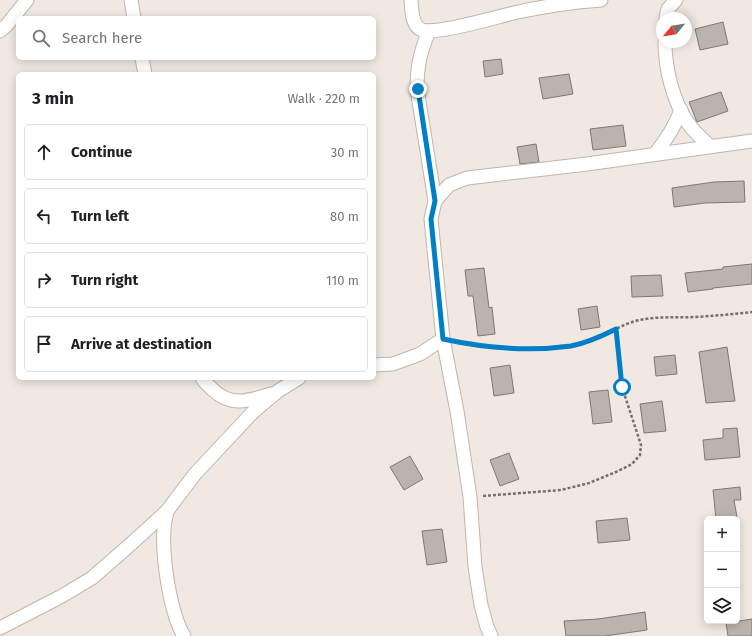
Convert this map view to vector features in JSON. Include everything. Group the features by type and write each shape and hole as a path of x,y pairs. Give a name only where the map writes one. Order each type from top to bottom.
{"street":[{"path":"0,31 6,26 27,0"},
{"path":"131,0 134,16"},
{"path":"411,0 413,18 416,26 421,30 429,31 442,30 575,1 601,0"},
{"path":"667,12 668,9 676,0"},
{"path":"429,31 420,53 417,72 418,89 435,201 431,219 443,339 457,411 470,497 477,582 481,605 491,636"},
{"path":"665,48 671,84 681,110 688,123 710,146"},
{"path":"142,60 145,72"},
{"path":"655,154 669,137 681,110"},
{"path":"435,201 449,185 468,178 587,164 752,141"},
{"path":"376,365 393,364 420,354 443,339"},
{"path":"204,380 221,397 236,402 254,399 278,391"},
{"path":"0,628 62,596 92,578 167,511 195,474 253,412 278,391 296,380"},
{"path":"167,511 164,530 164,553 173,607 180,629 184,636"}],"path":[{"path":"443,339 491,348 572,346 595,339 639,320 661,317 694,318 752,312"},
{"path":"470,497 561,490 589,483 616,472 632,464 640,455 641,444 622,387 616,329"}],"building":[{"path":"723,22 728,44 700,50 695,29"},
{"path":"501,59 503,74 485,77 483,61"},
{"path":"569,74 573,94 543,99 539,78"},
{"path":"721,92 728,111 697,122 689,102"},
{"path":"623,125 626,146 593,150 590,129"},
{"path":"536,144 539,162 520,164 517,147"},
{"path":"744,181 745,202 705,203 674,207 672,188 714,182"},
{"path":"752,264 752,284 688,292 685,273"},
{"path":"484,268 489,308 492,307 495,334 478,336 473,296 468,296 465,270"},
{"path":"661,275 663,296 632,297 631,276"},
{"path":"597,306 600,327 581,330 578,309"},
{"path":"727,347 735,401 706,403 699,352"},
{"path":"675,355 677,374 656,376 654,357"},
{"path":"510,365 514,393 494,396 490,368"},
{"path":"608,390 612,422 593,424 589,392"},
{"path":"662,401 666,431 644,433 640,404"},
{"path":"737,428 740,457 705,460 703,440 723,438 723,429"},
{"path":"509,453 519,479 500,486 490,460"},
{"path":"410,456 423,479 404,490 390,467"},
{"path":"740,487 741,500 734,500 737,516 716,516 713,490"},
{"path":"627,518 630,540 598,543 596,521"},
{"path":"442,529 447,562 427,565 422,531"},
{"path":"645,612 647,630 605,636 566,636 564,621 598,619"},
{"path":"752,619 752,636 728,636 726,624 740,624 740,621"}],"route":[{"path":"418,89 435,201 431,219 443,339 491,348 538,348 572,346 595,339 616,329 622,387"}]}
